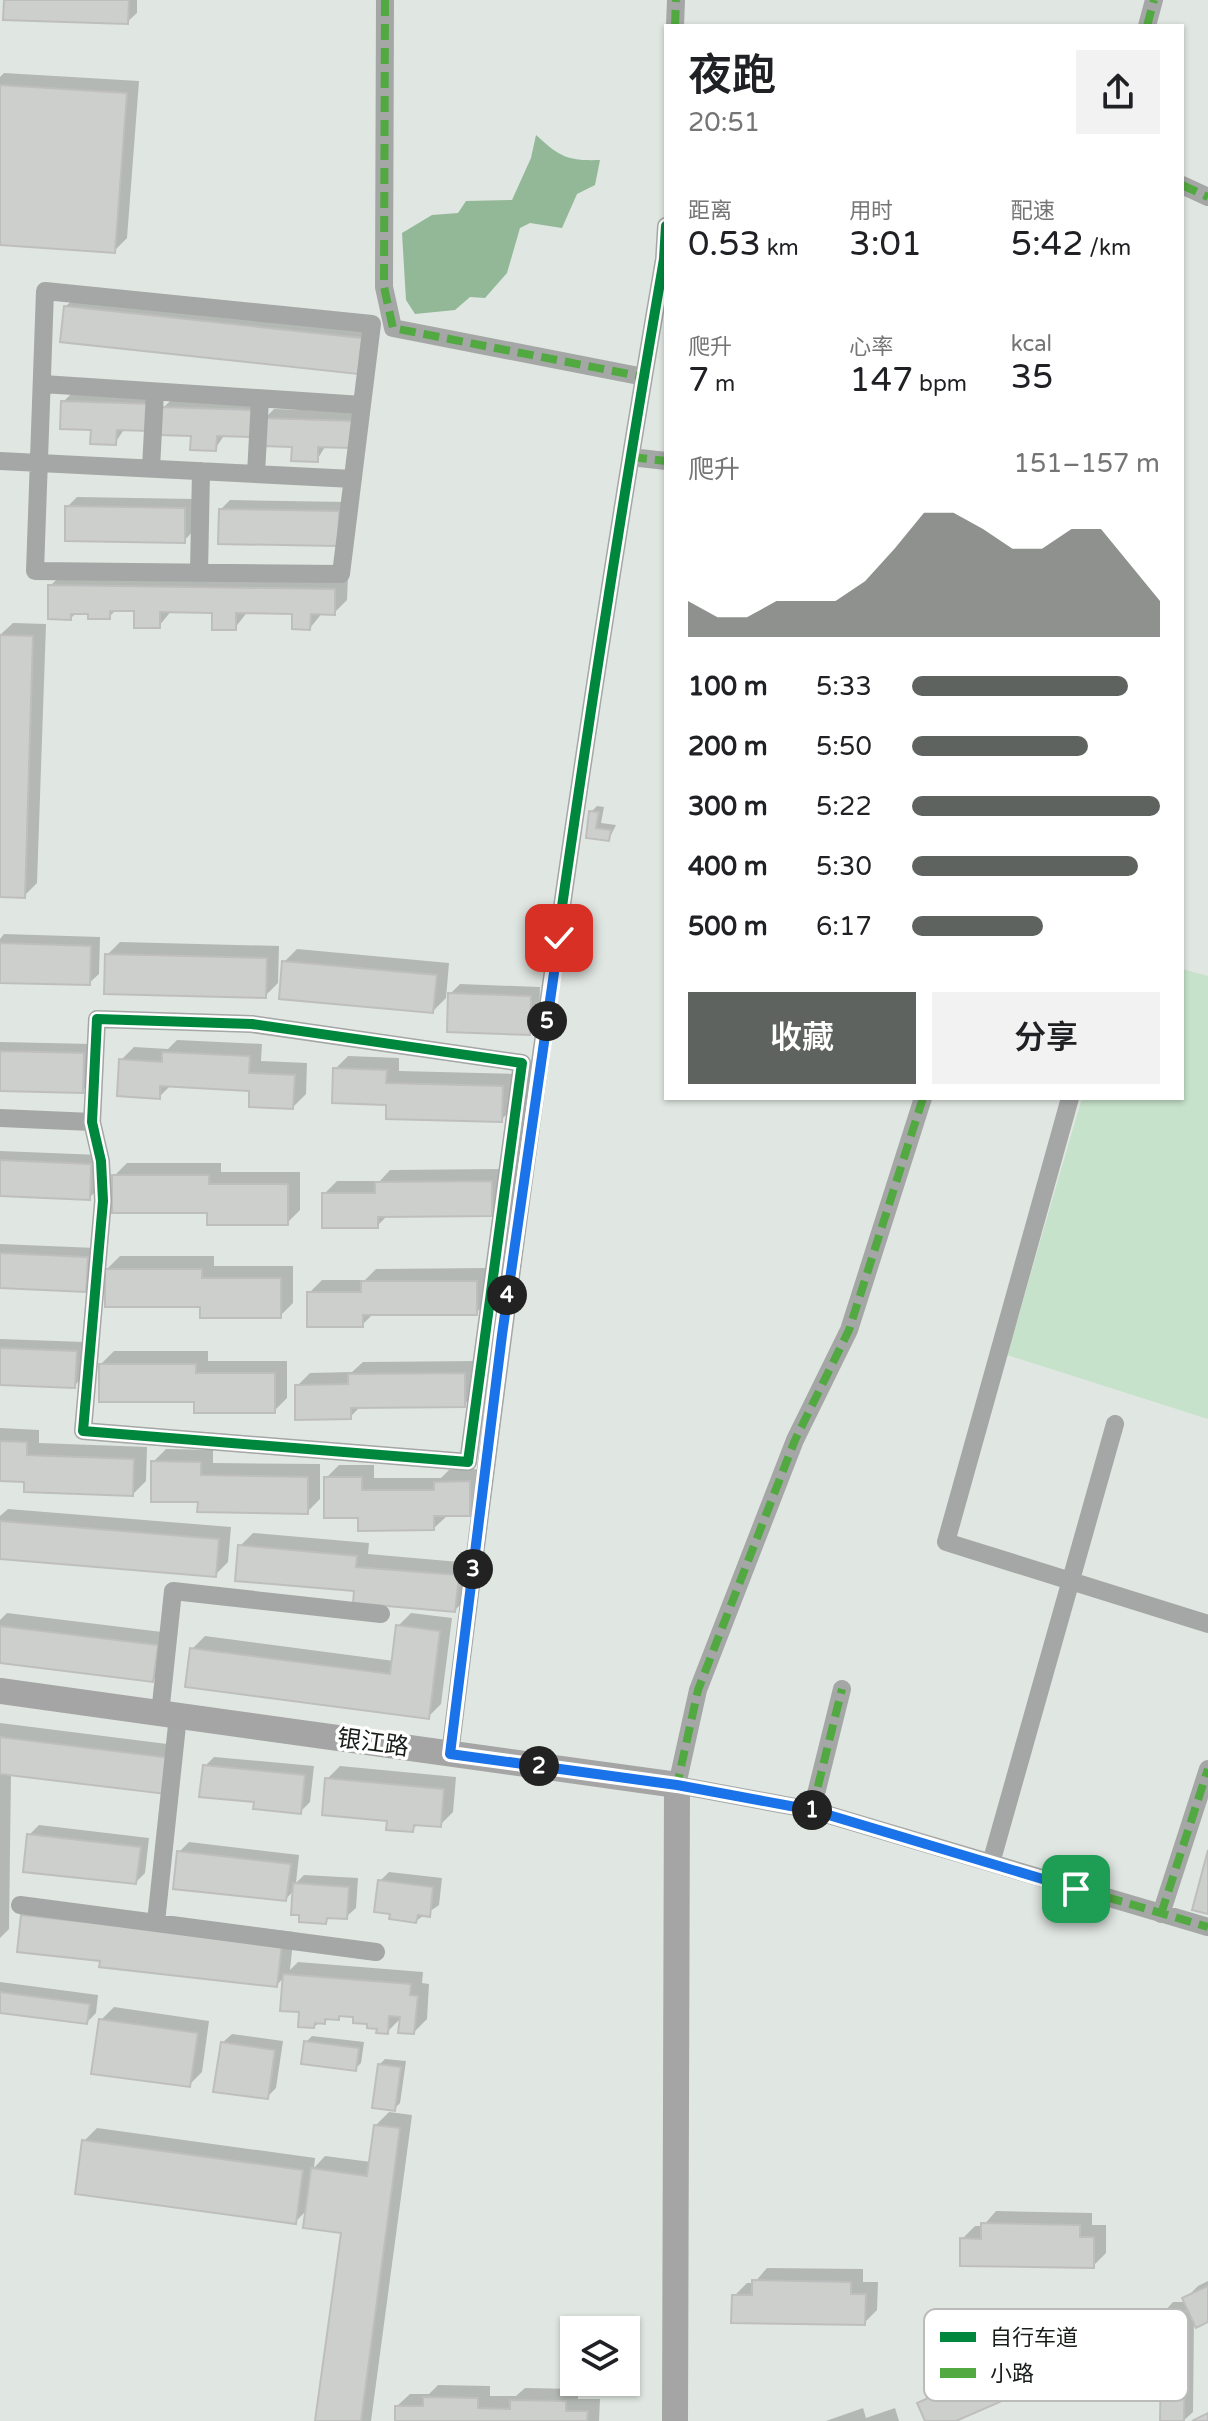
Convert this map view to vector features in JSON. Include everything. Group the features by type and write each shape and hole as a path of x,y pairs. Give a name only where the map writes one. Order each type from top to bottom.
{"street":[{"path":"385,0 384,287 393,328 644,377"},
{"path":"675,24 676,0"},
{"path":"1148,24 1154,0"},
{"path":"1184,186 1208,197"},
{"path":"450,1754 502,1335 631,457 664,259"},
{"path":"45,291 372,324 362,405 341,574 35,571 45,291"},
{"path":"43,384 362,405"},
{"path":"151,468 155,392"},
{"path":"256,474 260,399"},
{"path":"631,457 664,461"},
{"path":"0,461 353,479"},
{"path":"199,573 201,471"},
{"path":"97,1019 252,1024 522,1063 468,1462 83,1431 103,1201 101,1161 92,1122 97,1019"},
{"path":"675,2421 677,1785 698,1690 795,1440 849,1330 922,1100"},
{"path":"1069,1100 946,1542 1208,1624"},
{"path":"0,1118 92,1122"},
{"path":"991,1863 1115,1424"},
{"path":"156,1922 173,1591 381,1614"},
{"path":"812,1810 842,1689"},
{"name":"银江路","path":"0,1691 677,1785 812,1810 1208,1927"},
{"path":"1161,1914 1208,1769"},
{"path":"20,1905 376,1952"}],"shaded area":[{"path":"536,135 565,156 600,160 595,185 577,194 562,228 530,223 520,228 507,273 485,298 470,297 455,310 415,314 406,300 402,233 432,215 458,213 466,201 512,200 531,158"},
{"path":"1184,970 1208,976 1208,1419 1007,1355 1081,1100 1184,1100"}],"building":[{"path":"4,0 129,0 128,24 3,20"},
{"path":"0,85 127,93 115,253 0,245"},
{"path":"64,306 362,338 358,374 60,342"},
{"path":"61,401 152,404 151,431 117,430 116,445 90,444 91,430 60,429"},
{"path":"161,407 252,410 251,437 217,436 216,451 190,450 191,436 160,435"},
{"path":"262,418 353,421 352,448 318,447 318,462 291,461 292,447 262,446"},
{"path":"65,506 185,508 185,543 65,541"},
{"path":"219,509 339,511 338,546 218,544"},
{"path":"48,585 335,589 335,615 311,614 310,630 292,629 292,614 236,613 236,630 212,630 212,613 160,612 160,628 134,628 134,611 110,611 110,619 88,619 88,614 71,614 71,620 48,619"},
{"path":"0,635 33,636 25,898 0,897"},
{"path":"589,811 599,812 596,828 611,830 609,841 586,838"},
{"path":"0,943 91,946 90,985 0,983"},
{"path":"105,954 267,958 266,998 104,994"},
{"path":"282,961 437,975 433,1013 279,999"},
{"path":"448,993 531,996 530,1035 447,1032"},
{"path":"0,1051 84,1053 83,1093 0,1091"},
{"path":"162,1052 250,1056 249,1073 295,1075 293,1109 249,1107 249,1091 160,1086 160,1099 117,1096 119,1059 162,1062"},
{"path":"333,1068 387,1070 386,1083 503,1086 502,1122 386,1119 386,1105 332,1103"},
{"path":"0,1160 91,1164 90,1200 0,1196"},
{"path":"112,1175 209,1175 209,1184 288,1184 288,1225 207,1225 207,1213 112,1213"},
{"path":"492,1181 492,1216 378,1217 378,1228 322,1228 322,1193 375,1193 375,1182"},
{"path":"0,1253 88,1257 86,1292 0,1288"},
{"path":"105,1269 202,1269 202,1278 281,1278 281,1318 200,1318 200,1307 105,1307"},
{"path":"361,1281 477,1281 477,1315 363,1315 363,1327 307,1327 307,1292 361,1292"},
{"path":"0,1348 77,1351 75,1388 0,1385"},
{"path":"99,1364 196,1364 196,1373 275,1373 275,1413 194,1413 194,1402 99,1402"},
{"path":"465,1373 465,1407 351,1408 351,1419 295,1420 295,1385 348,1384 348,1374"},
{"path":"0,1441 27,1442 27,1455 134,1459 133,1496 24,1492 24,1482 0,1481"},
{"path":"151,1461 201,1462 201,1475 308,1477 308,1514 197,1512 198,1502 151,1502"},
{"path":"324,1477 362,1477 362,1490 434,1490 434,1482 470,1481 470,1516 434,1516 434,1530 358,1531 358,1518 324,1518"},
{"path":"0,1521 219,1539 216,1577 0,1559"},
{"path":"238,1545 357,1556 356,1567 459,1575 455,1612 353,1603 354,1591 235,1581"},
{"path":"396,1625 440,1631 429,1719 185,1687 190,1648 390,1674"},
{"path":"0,1626 158,1645 153,1682 0,1663"},
{"path":"0,1737 171,1758 166,1794 0,1774"},
{"path":"203,1765 305,1775 301,1814 253,1809 254,1802 199,1797"},
{"path":"325,1778 444,1789 441,1827 414,1825 413,1832 386,1830 387,1821 322,1815"},
{"path":"27,1834 141,1847 136,1884 23,1872"},
{"path":"1208,1850 1208,1914 1192,1910"},
{"path":"177,1851 291,1864 286,1901 173,1889"},
{"path":"378,1880 433,1887 430,1917 418,1915 416,1923 389,1919 390,1914 374,1912"},
{"path":"293,1883 349,1887 347,1919 327,1918 326,1924 299,1922 299,1915 291,1915"},
{"path":"21,1915 282,1944 277,1987 99,1967 100,1961 17,1952"},
{"path":"283,1974 411,1984 410,1995 418,1996 414,2034 398,2033 400,2017 389,2016 388,2034 376,2033 377,2029 367,2028 367,2024 353,2023 353,2017 325,2019 325,2024 315,2023 314,2028 298,2027 299,2012 280,2011"},
{"path":"0,1992 90,2004 87,2024 0,2013"},
{"path":"99,2019 198,2033 190,2087 91,2074"},
{"path":"304,2041 359,2048 356,2071 301,2064"},
{"path":"221,2042 275,2050 268,2099 213,2092"},
{"path":"378,2064 401,2067 395,2111 372,2108"},
{"path":"374,2125 400,2128 361,2421 315,2421 341,2233 303,2228 311,2168 367,2176"},
{"path":"82,2140 303,2170 296,2224 75,2194"},
{"path":"981,2223 1080,2225 1080,2237 1094,2237 1094,2268 960,2266 960,2238 981,2239"},
{"path":"752,2280 851,2282 851,2294 866,2294 865,2325 731,2323 732,2295 752,2295"},
{"path":"1208,2286 1208,2322 1196,2328 1182,2298"},
{"path":"423,2397 478,2398 478,2408 510,2409 510,2400 566,2401 566,2411 588,2411 587,2421 395,2421 395,2406 423,2406"},
{"path":"924,2400 1002,2401 956,2421 925,2421 917,2403"},
{"path":"1160,2401 1184,2401 1184,2421 1160,2421"},
{"path":"1208,2413 1208,2421 1192,2421"}],"marked path":[{"path":"385,0 384,287 393,328 644,377"},
{"path":"675,24 676,0"},
{"path":"1148,24 1154,0"},
{"path":"1184,186 1208,197"},
{"path":"631,457 664,461"},
{"path":"922,1100 849,1330 795,1440 698,1690 677,1785 812,1810 1208,1927"},
{"path":"812,1810 842,1689"},
{"path":"1161,1914 1208,1769"}],"cycle path":[{"path":"450,1754 548,1005 603,632 664,259"},
{"path":"97,1019 252,1024 522,1063 468,1462 83,1431 103,1201 101,1161 92,1122 97,1019"}],"route":[{"path":"559,938 502,1335 450,1754 677,1785 812,1810 1076,1889"}]}
